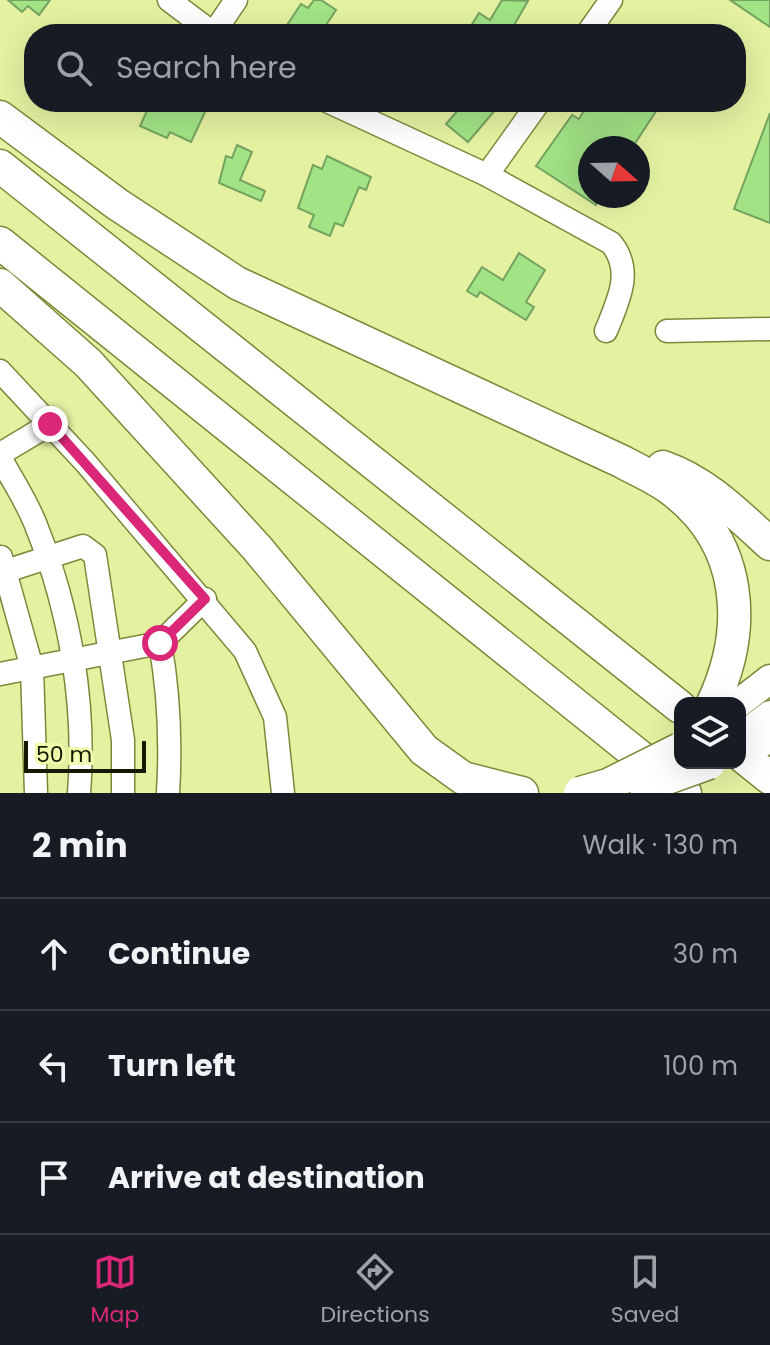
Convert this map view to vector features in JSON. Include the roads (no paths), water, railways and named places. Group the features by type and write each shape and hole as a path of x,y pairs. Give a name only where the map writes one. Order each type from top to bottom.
{"highway":[{"path":"0,117 175,244 237,283 623,462 670,488 693,508 722,553 733,586 736,620 733,654 715,697"},
{"path":"0,166 674,702"},
{"path":"0,243 687,773"},
{"path":"0,285 88,363 257,548 404,727 440,764 463,778 522,793"},
{"path":"456,386 687,475 719,497 770,544"},
{"path":"323,626 406,745 447,793"},
{"path":"749,731 770,778"},
{"path":"631,792 687,773"},
{"path":"580,793 608,785 687,773"}],"main road":[{"path":"749,731 770,679"}],"street":[{"path":"169,0 201,24"},
{"path":"220,24 236,0"},
{"path":"594,24 611,0"},
{"path":"351,112 487,175 594,232 618,252 624,275 606,331"},
{"path":"487,175 532,112"},
{"path":"667,331 770,329"},
{"path":"0,371 205,599 245,651 264,686 275,717 283,793"},
{"path":"50,424 0,455 37,526 74,661 80,718 79,793"},
{"path":"36,793 38,765 32,668 2,566 83,546 93,551 113,652 123,740 123,793"},
{"path":"0,674 160,643 205,599"},
{"path":"160,643 166,675 171,753 168,793"}]}
